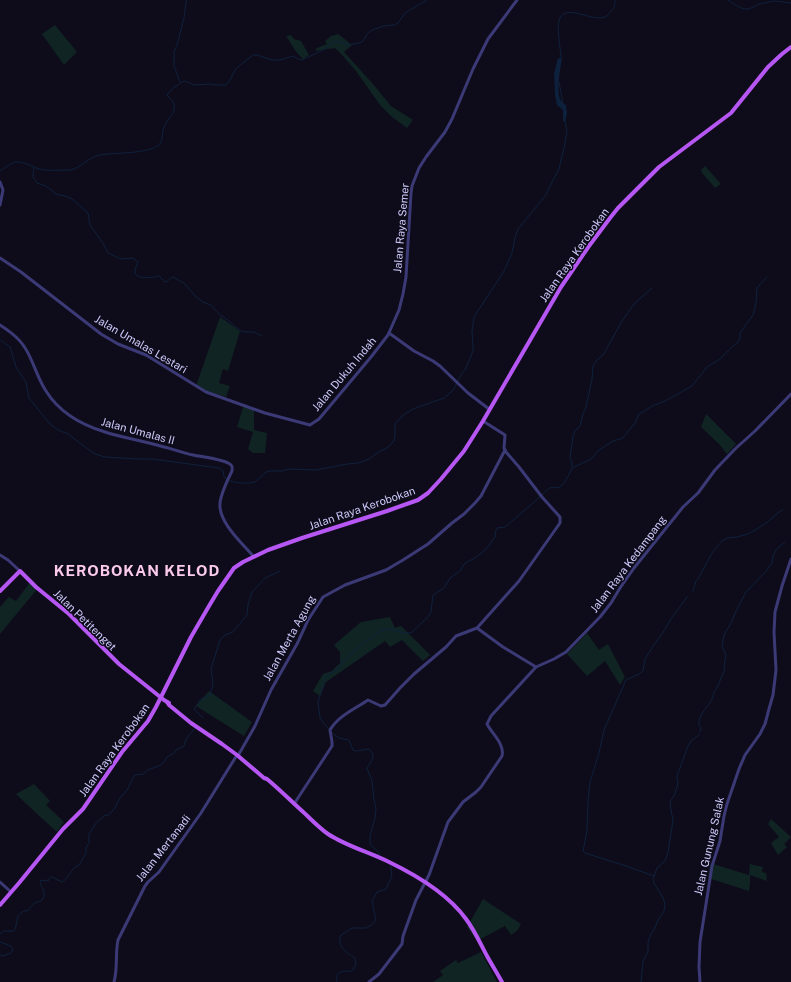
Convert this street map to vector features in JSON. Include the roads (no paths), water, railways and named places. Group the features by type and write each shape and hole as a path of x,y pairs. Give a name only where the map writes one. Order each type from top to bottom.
{"main road":[{"name":"Jalan Raya Kerobokan","path":"0,905 63,829 83,808 122,752 148,721 191,637 218,591 235,567 254,557 299,539 387,511 422,498 436,486 461,455 563,283 617,210 659,167 731,113 768,67 791,47"},
{"name":"Jalan Petitenget","path":"20,571 36,587 69,614 119,664 195,724 206,730 238,754 260,772 316,825 331,836 389,862 426,882 442,895 462,914 474,930 502,982"},
{"path":"0,590 20,571"},
{"path":"154,692 160,694 164,692"}],"street":[{"name":"Jalan Raya Semer","path":"389,333 399,310 405,287 411,193 418,170 445,132 452,119 473,69 488,39 517,0"},
{"path":"0,182 3,190 0,205"},
{"name":"Jalan Umalas Lestari","path":"0,258 21,272 84,322 105,336 118,344 146,355 206,392 265,413 310,425"},
{"name":"Jalan Umalas II","path":"0,325 21,342 47,392 55,403 66,413 93,428 110,434 222,461 232,466 232,471 220,503 220,512 223,519 234,534 254,557"},
{"path":"389,333 414,351 436,363 468,393 489,409"},
{"name":"Jalan Dukuh Indah","path":"310,425 319,419 389,333"},
{"name":"Jalan Raya Kedampang","path":"426,882 437,856 449,820 463,802 481,787 503,754 502,746 488,726 488,721 536,667 566,652 601,615 611,603 634,568 683,507 698,493 715,470 735,449 758,429 791,394"},
{"path":"294,804 332,746 330,731 334,725 345,715 368,700 381,706 385,705 414,674 446,647 456,636 477,628 519,581 560,523 560,518 505,450 505,435 482,421"},
{"name":"Jalan Merta Agung","path":"238,754 255,726 271,690 297,644 308,620 323,596 345,585 386,570 428,544 468,510 481,496 505,450"},
{"path":"0,555 20,571"},
{"name":"Jalan Gunung Salak","path":"700,982 700,942 712,866 720,841 726,804 745,755 761,732 773,696 776,670 774,632 775,612 791,559"},
{"path":"477,628 503,647 536,667"},
{"name":"Jalan Mertanadi","path":"114,982 118,940 146,883 159,872 202,813 238,754"},
{"path":"0,882 11,892"},
{"path":"369,982 379,974 401,946 416,900 426,882"}],"water":[{"path":"558,58 562,59 559,92 561,101 566,105 567,114 565,122 563,121 563,110 557,105 555,95 554,74"}],"waterway":[{"path":"180,82 174,66 174,52 184,18 187,0"},
{"path":"0,171 16,162 24,163 42,170 70,170 96,156 151,149 161,142 164,127 174,110 174,103 167,95 173,88 184,81 195,85 225,85 230,80 235,70 253,55 272,60 280,60 293,56 302,60 323,50 336,41 349,45 359,43 363,41 372,30 398,23 405,13 427,0"},
{"path":"561,59 558,31 560,18 569,12 595,18 602,18 607,16 614,8 615,0"},
{"path":"728,0 744,9 749,9 759,4 774,1 791,3"},
{"path":"559,82 563,104"},
{"path":"230,481 252,483 269,471 282,471 289,469 316,470 358,463 369,459 387,448 394,441 395,424 402,416 413,409 444,398 454,389 465,370 473,351 472,332 474,317 504,271 512,253 518,229 546,195 559,169 567,131 565,121"},
{"path":"34,167 33,177 37,183 46,186 56,194 72,199 88,213 90,225 108,253 121,259 133,258 138,262 135,271 138,276 145,278 159,276 165,282 173,277 185,284 196,297 211,305 219,314 241,331 254,332 262,336"},
{"path":"542,495 549,488 558,488 561,486 572,468 589,460 599,450 613,441 623,438 635,423 639,414 692,386 707,367 720,359 738,342 740,333 753,315 756,303 757,288 767,277"},
{"path":"572,467 570,458 573,436 575,431 580,426 586,407 592,379 593,366 603,355 622,321 634,304 652,288"},
{"path":"0,340 10,347 16,367 26,382 29,398 50,424 58,430 68,434 95,454 105,457 152,459 219,468 223,471 224,477 227,479"},
{"path":"329,729 320,718 318,702 326,676 337,670 344,660 381,630 391,629 404,633 411,633 427,618 431,612 433,595 444,588 450,578 460,571 465,563 475,558 486,549 495,537 497,528 505,527 540,497"},
{"path":"693,591 696,581 712,553 722,541 727,538 748,534 765,524 783,510"},
{"path":"700,732 701,728 699,725 699,719 711,702 714,691 717,688 725,669 724,666 726,655 722,646 724,635 746,592 767,570 772,563 776,550 785,542"},
{"path":"203,718 194,709 201,699 210,695 213,684 211,669 220,640 225,635 233,632 247,615 252,592 265,578 280,571"},
{"path":"654,876 585,853 583,851 587,831 590,782 604,730 626,680 643,671 645,659 687,597"},
{"path":"52,877 62,882 65,880 74,868 79,865 86,853 86,848 89,843 89,834 96,823 105,815 108,816 114,809 135,775 143,774 148,770 161,765 167,757 184,746 186,739 194,729"},
{"path":"331,732 339,738 349,740 353,750 369,749 373,754 372,760 367,768 372,781 376,808 370,843 379,855"},
{"path":"641,982 643,961 648,952 650,936 664,911 665,904 663,898 653,879 657,868 665,861 668,852 673,820 670,805 671,800 678,784 677,776 688,746 691,741 699,735"},
{"path":"337,982 338,973 343,971 352,971 356,964 355,958 342,947 340,936 352,928 366,928 374,923 375,917 372,901 377,892 386,889 392,876 391,866"},
{"path":"0,934 4,931 14,931 18,916 29,910 37,902 41,901 44,897 44,891 40,883 41,880 48,881 51,877"},
{"path":"0,942 11,946 13,949 11,953 3,956 0,955"}],"district":[{"name":"KEROBOKAN KELOD","path":"137,571"}]}
